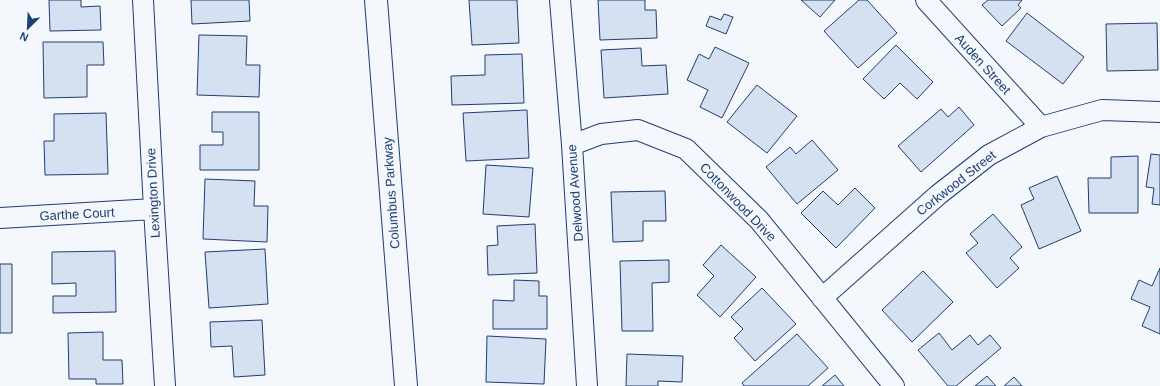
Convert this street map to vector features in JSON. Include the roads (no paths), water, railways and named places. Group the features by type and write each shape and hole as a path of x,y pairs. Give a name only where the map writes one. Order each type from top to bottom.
{"main road":[{"name":"Columbus Parkway","path":"376,0 406,386"}],"street":[{"name":"Lexington Drive","path":"143,0 165,386"},
{"name":"Delwood Avenue","path":"560,0 572,145 586,386"},
{"name":"Auden Street","path":"926,0 1041,127"},
{"name":"Corkwood Street","path":"822,298 938,195 989,155 1041,127 1102,110 1160,112"},
{"name":"Cottonwood Drive","path":"572,145 601,134 638,130 686,149 759,220 894,386"},
{"name":"Garthe Court","path":"0,218 154,209"}]}
